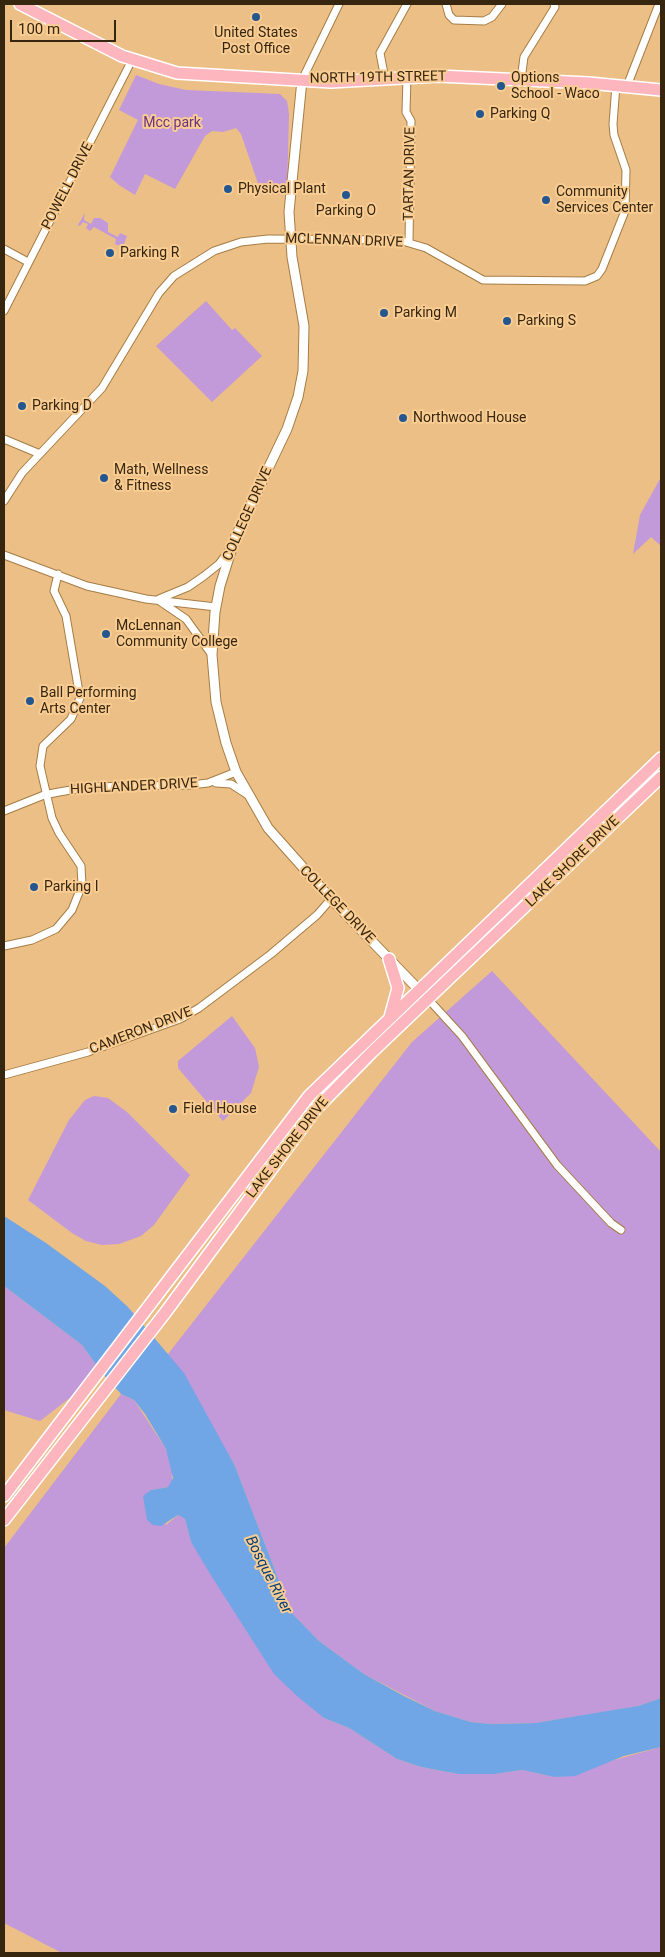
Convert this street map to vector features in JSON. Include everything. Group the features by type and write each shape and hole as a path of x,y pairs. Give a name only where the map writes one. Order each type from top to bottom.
{"main road":[{"name":"NORTH 19TH STREET","path":"20,4 132,60 177,73 331,82 438,76 622,86 661,90"},
{"name":"LAKE SHORE DRIVE","path":"4,1496 152,1304 297,1110 348,1057 420,991 661,758"},
{"name":"LAKE SHORE DRIVE","path":"4,1520 165,1313 316,1109 661,776"},
{"path":"389,959 398,988 389,1019"}],"street":[{"path":"302,80 339,4"},
{"path":"385,78 380,53 407,4"},
{"path":"446,4 448,15 454,20 484,21 492,17 502,4"},
{"path":"520,80 524,57 555,7 554,4"},
{"name":"MCLENNAN DRIVE","path":"4,501 22,473 102,388 125,352 150,306 174,276 214,251 256,240 409,242 426,248 483,280 585,281 597,276 602,269 625,210 626,170 614,136 613,124 622,86 659,4"},
{"name":"POWELL DRIVE","path":"4,311 132,60"},
{"name":"TARTAN DRIVE","path":"407,77 406,112 411,121 409,242"},
{"name":"COLLEGE DRIVE","path":"302,80 290,189 290,239 304,326 305,348 301,382 287,429 232,545 220,586 216,607 212,655 219,716 236,772 248,795 281,845 429,1000"},
{"path":"4,249 28,262"},
{"path":"4,439 40,454"},
{"path":"156,600 188,587 204,576 219,564 232,545"},
{"path":"4,555 87,586 156,600 216,607"},
{"path":"4,946 32,940 56,929 72,910 82,885 81,866 58,833 52,818 40,766 43,746 71,719 80,698 66,616 54,591 58,574"},
{"path":"156,600 186,619 212,655"},
{"name":"HIGHLANDER DRIVE","path":"208,783 236,772"},
{"name":"HIGHLANDER DRIVE","path":"4,811 46,794 89,787 175,787 208,783 232,784 248,795"},
{"name":"CAMERON DRIVE","path":"4,1075 88,1052 180,1019 199,1008 277,949 317,915 331,899"},
{"path":"429,1000 462,1036 557,1165 611,1223 621,1230"}],"green space":[{"name":"Mcc park","path":"136,75 159,84 186,90 280,94 287,101 289,114 287,194 262,195 241,134 236,128 223,132 212,131 205,136 175,189 145,174 135,195 119,185 110,177 138,120 119,110"},
{"path":"85,213 84,220 91,224 94,218 100,218 108,223 108,232 118,237 120,233 127,236 123,247 115,244 116,239 94,227 90,231 86,228 88,224 83,222 80,226 78,225"},
{"path":"206,301 232,330 235,328 262,356 212,402 156,346"},
{"path":"661,477 661,546 651,537 633,554 640,515"},
{"path":"492,971 661,1152 661,1698 638,1706 535,1723 492,1724 471,1722 435,1711 364,1674 319,1641 291,1612 235,1466 168,1354 412,1042"},
{"path":"232,1016 255,1048 259,1067 251,1093 223,1121 178,1068 178,1061"},
{"path":"94,1096 108,1098 127,1112 190,1175 154,1225 141,1236 119,1244 102,1245 86,1241 72,1233 28,1200 69,1120 85,1100"},
{"path":"4,1286 82,1345 102,1373 40,1421 4,1410"},
{"path":"121,1394 134,1400 166,1449 172,1467 172,1484 168,1487 151,1490 166,1525 178,1515 185,1519 191,1542 324,1718 349,1728 397,1759 421,1767 458,1774 495,1774 522,1770 554,1777 661,1747 661,1953 62,1953 4,1923 4,1548"}],"water":[{"name":"Bosque River","path":"4,1216 46,1243 105,1286 128,1307 184,1373 235,1466 291,1612 319,1641 364,1674 404,1696 435,1711 471,1722 492,1724 535,1723 638,1706 661,1698 661,1747 624,1756 575,1776 554,1777 522,1770 495,1774 458,1774 421,1767 397,1759 349,1728 324,1718 274,1674 191,1542 185,1519 178,1515 161,1526 153,1525 147,1520 143,1496 151,1490 168,1487 173,1478 166,1449 145,1414 134,1400 121,1394 102,1373 82,1345 4,1286"}],"place":[{"name":"United States Post Office","path":"256,17"},
{"name":"Options School - Waco","path":"501,86"},
{"name":"Parking Q","path":"480,114"},
{"name":"Physical Plant","path":"228,189"},
{"name":"Parking O","path":"346,195"},
{"name":"Community Services Center","path":"546,200"},
{"name":"Parking R","path":"110,253"},
{"name":"Parking M","path":"384,313"},
{"name":"Parking S","path":"507,321"},
{"name":"Parking D","path":"22,406"},
{"name":"Northwood House","path":"403,418"},
{"name":"Math, Wellness & Fitness","path":"104,478"},
{"name":"McLennan Community College","path":"106,634"},
{"name":"Ball Performing Arts Center","path":"30,701"},
{"name":"Parking I","path":"34,887"},
{"name":"Field House","path":"173,1109"}]}
